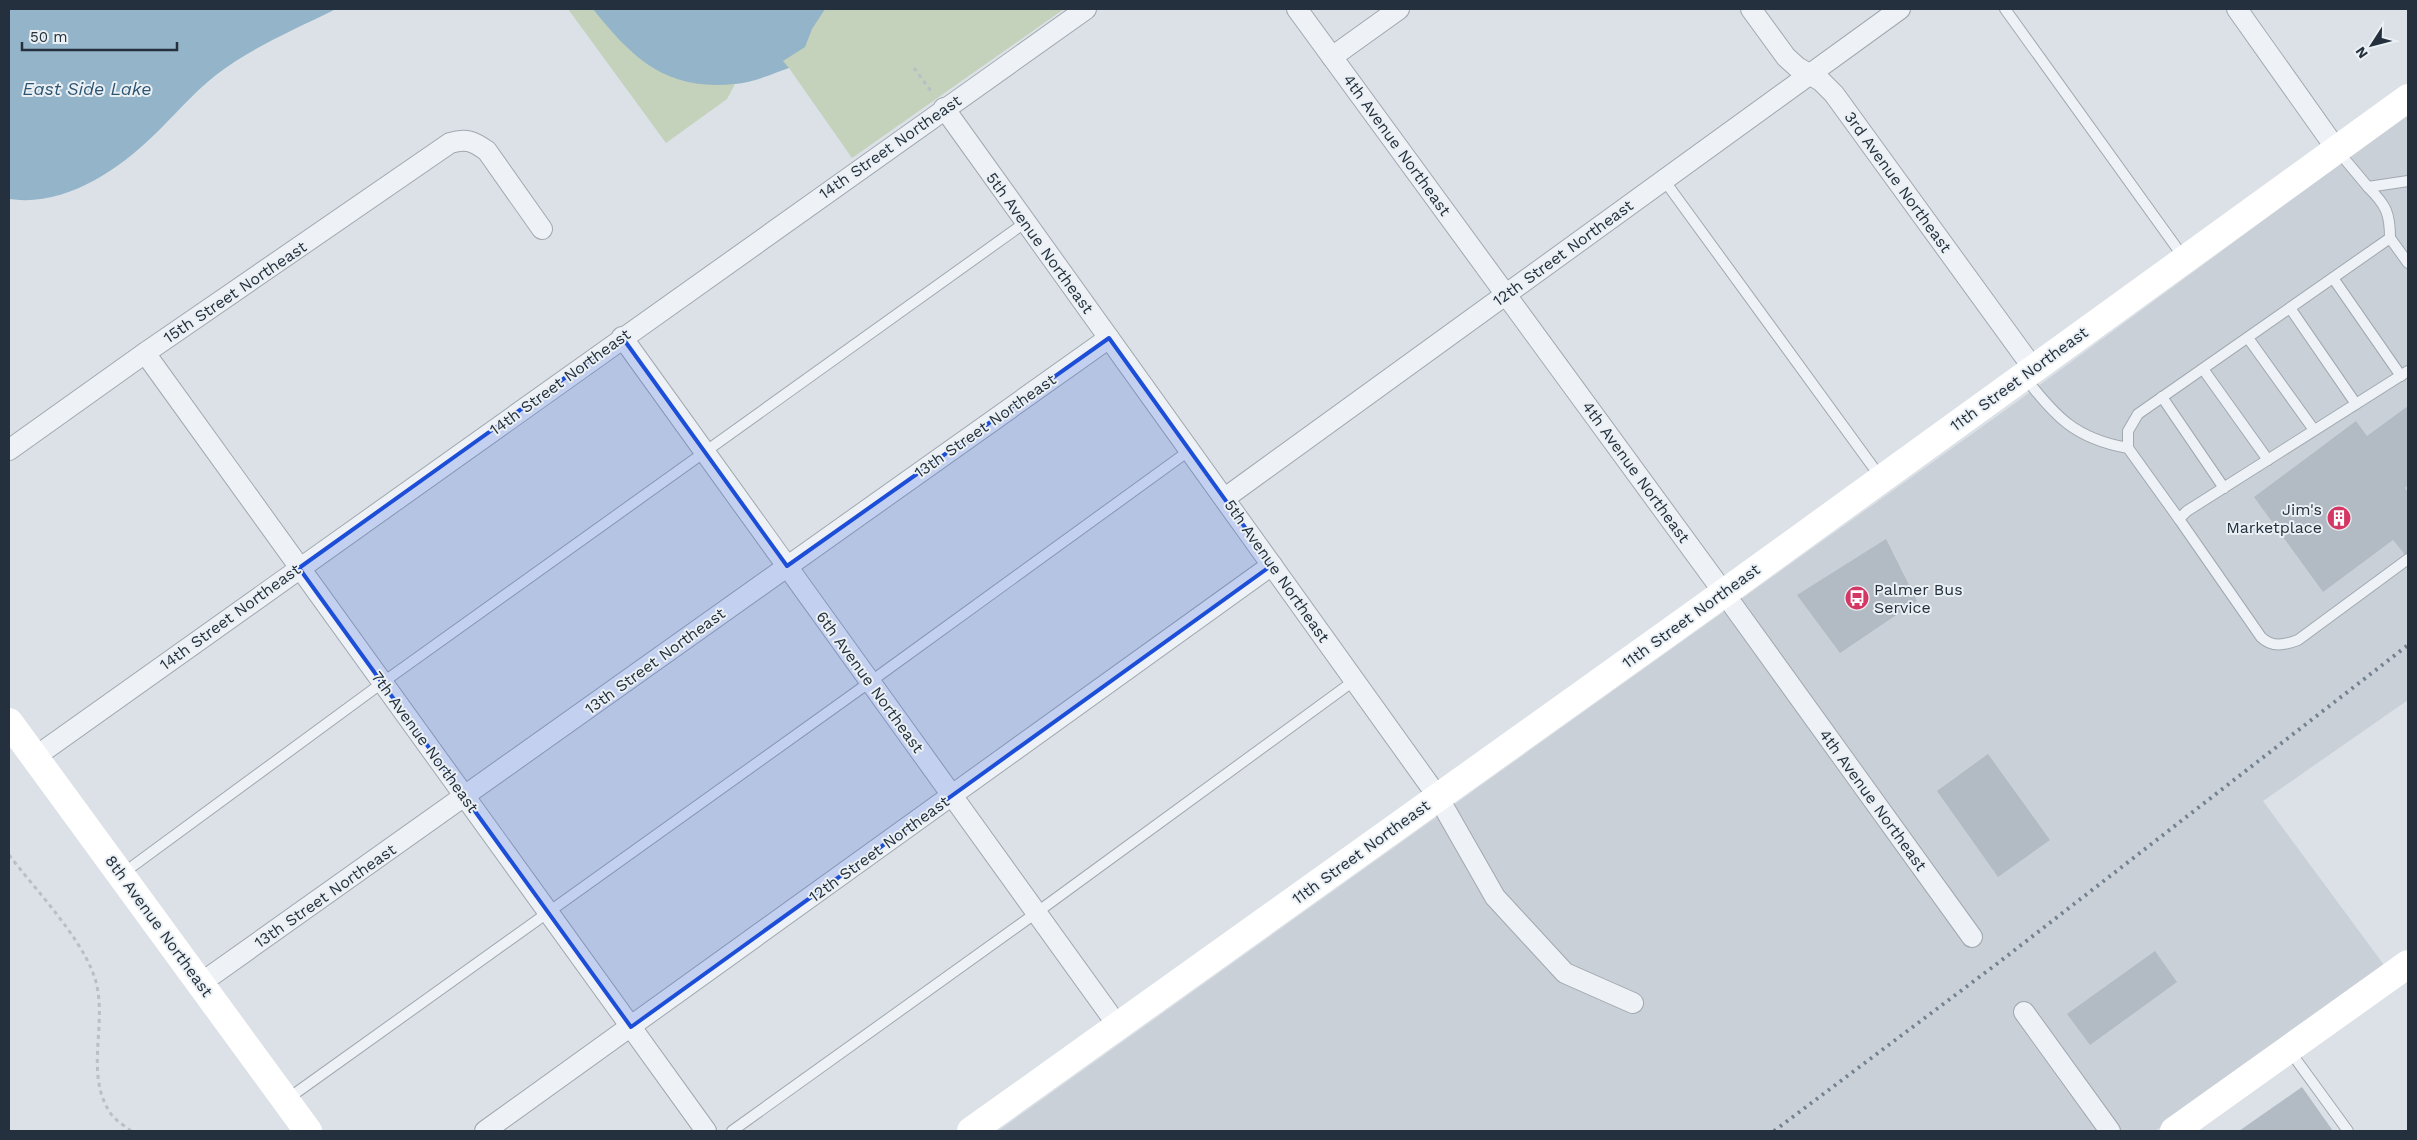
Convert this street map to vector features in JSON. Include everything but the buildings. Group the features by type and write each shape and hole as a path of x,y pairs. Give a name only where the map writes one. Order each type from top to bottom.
{"street":[{"name":"14th Street Northeast","path":"35,757 622,337 1086,9"},
{"name":"4th Avenue Northeast","path":"1297,9 1724,592 1972,937"},
{"path":"1332,58 1399,9"},
{"name":"3rd Avenue Northeast","path":"1751,9 1786,57 1797,67 1811,74 1834,94 2028,372"},
{"name":"12th Street Northeast","path":"1225,498 1900,9"},
{"path":"2237,9 2336,150"},
{"name":"11th Street Northeast","path":"971,1131 1724,592 2408,98"},
{"name":"5th Avenue Northeast","path":"944,108 1438,797 1495,897 1565,973 1633,1003"},
{"name":"15th Street Northeast","path":"9,450 145,353 305,245 441,149 464,139 475,143 486,151 542,229"},
{"name":"6th Avenue Northeast","path":"622,337 1118,1026"},
{"name":"13th Street Northeast","path":"201,983 465,798 787,566 1109,338"},
{"name":"7th Avenue Northeast","path":"145,353 706,1131"},
{"name":"12th Street Northeast","path":"484,1131 1272,565"},
{"name":"8th Avenue Northeast","path":"9,722 308,1131"},
{"path":"2174,1131 2408,964"},
{"path":"2024,1012 2110,1131"}],"lane":[{"path":"2005,9 2184,259"},
{"path":"2336,150 2368,187 2384,202 2390,219 2390,238 2408,263"},
{"path":"1664,180 1882,478"},
{"path":"2368,187 2408,181"},
{"path":"121,875 382,683 1026,222"},
{"path":"2390,238 2138,414 2128,430 2128,448 2266,642 2280,646 2298,640 2408,559"},
{"path":"2179,519 2187,511 2404,373 2333,278"},
{"path":"2290,308 2356,404"},
{"path":"2248,338 2314,430"},
{"path":"2202,369 2268,460"},
{"path":"2028,372 2046,405 2075,430 2102,444 2128,448"},
{"path":"2162,397 2224,488"},
{"path":"286,1100 870,682 1190,450"},
{"path":"732,1131 1036,913 1355,680"},
{"path":"2288,1050 2348,1131"}],"path":[{"path":"914,68 944,108"},
{"path":"9,855 73,938 93,973 99,1002 98,1078 102,1099 112,1116 131,1131"}],"highlighted area":[{"path":"622,337 787,566 1109,338 1272,565 631,1027 299,568"}],"shaded area":[{"path":"2408,114 2408,700 2263,801 2384,965 2155,1131 998,1131 2014,404"}],"green space":[{"path":"568,9 1064,9 852,158 789,68 735,84 727,99 666,143"}],"water":[{"name":"East Side Lake","path":"9,9 336,9 274,39 216,75 199,89 138,149 105,174 69,192 49,198 29,200 9,199"},
{"path":"593,9 825,9 812,29 805,47 783,61 789,68 748,82 710,85 689,82 670,76 653,67 622,42"}],"railway":[{"path":"1774,1131 1998,963 2408,645"}],"place":[{"name":"Jim's Marketplace","path":"2339,518"},
{"name":"Palmer Bus Service","path":"1857,598"}]}
